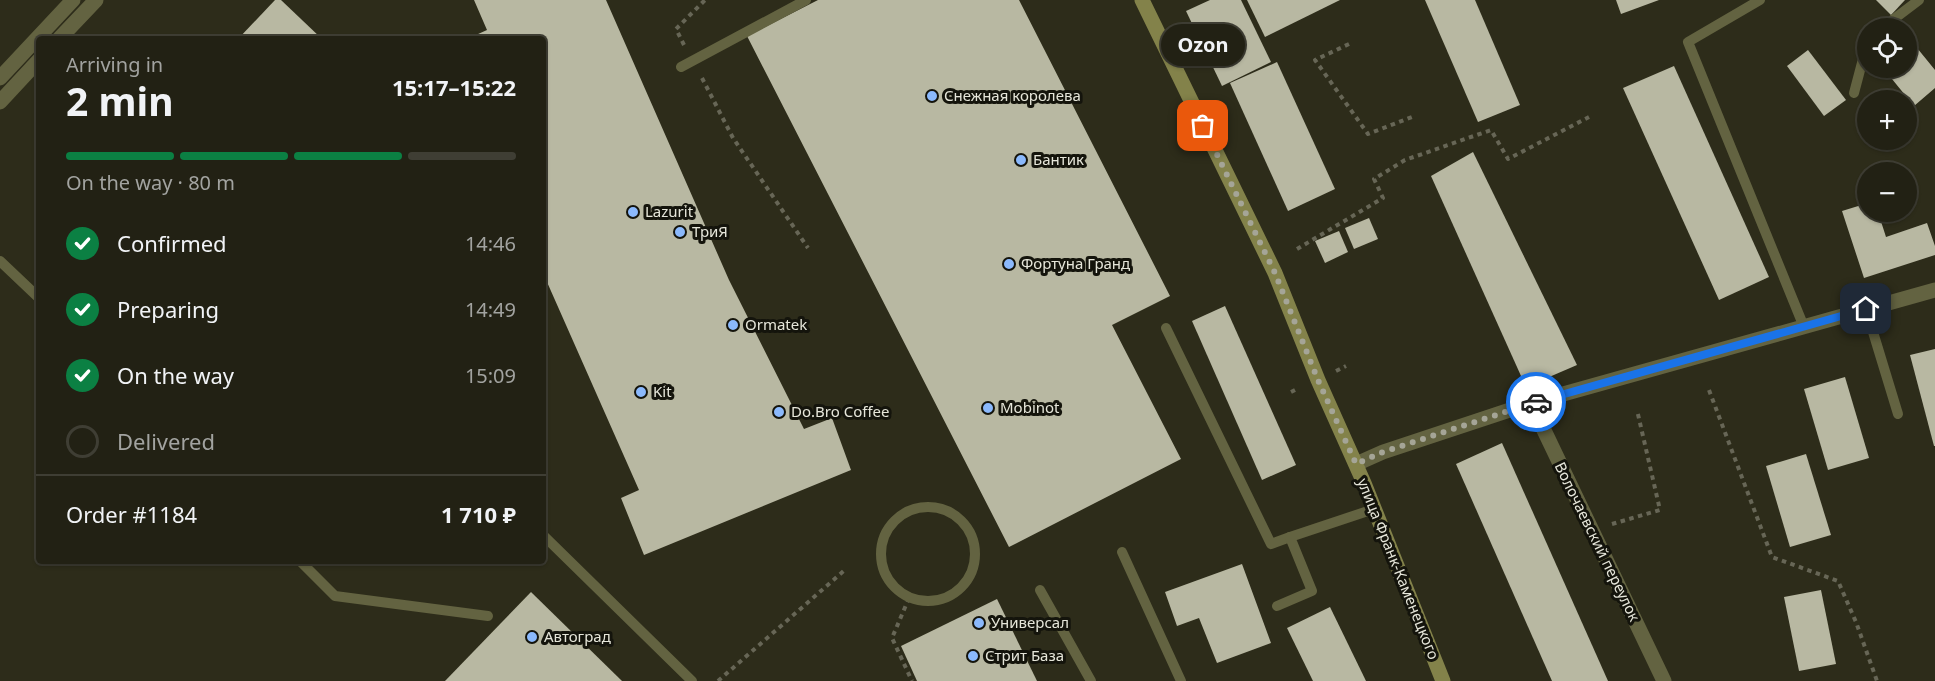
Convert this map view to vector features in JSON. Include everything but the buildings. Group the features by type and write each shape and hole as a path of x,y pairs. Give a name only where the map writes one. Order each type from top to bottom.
{"main road":[{"name":"улица Франк-Каменецкого","path":"1142,0 1275,273 1318,380 1356,464 1443,681"}],"street":[{"path":"39,36 73,0"},
{"path":"62,36 96,0"},
{"path":"0,78 36,40"},
{"path":"0,102 36,63"},
{"path":"1356,464 1383,452 1531,404 1935,290"},
{"name":"Волочаевский переулок","path":"1531,404 1664,681"}],"lane":[{"path":"681,67 806,0"},
{"path":"1760,0 1688,42 1804,327"},
{"path":"1895,18 1919,0"},
{"path":"1854,93 1858,78"},
{"path":"0,261 36,295"},
{"path":"1866,309 1898,414"},
{"path":"1166,328 1271,544 1374,509"},
{"path":"928,506 943,508 957,516 967,527 974,541 976,556 972,571 965,584 954,594 940,600 924,602 909,598 895,589 885,576 880,560 881,544 887,529 898,517 912,509 928,506"},
{"path":"1277,606 1312,591 1290,537"},
{"path":"546,538 692,681"},
{"path":"1122,552 1181,681"},
{"path":"303,564 335,596 488,616"},
{"path":"1040,590 1091,681"}],"path":[{"path":"705,0 676,29 733,138 808,248"},
{"path":"1349,44 1316,60 1368,134 1412,117"},
{"path":"1298,249 1383,198 1374,179 1405,160 1491,130 1508,159 1589,117"},
{"path":"1709,390 1772,557 1838,581 1856,622 1876,681"},
{"path":"1591,530 1660,510 1636,410"},
{"path":"719,681 846,569"},
{"path":"909,598 892,638 912,681"}],"way so far":[{"path":"1203,126 1275,273 1318,380 1356,464 1383,452 1536,402"}],"place":[{"name":"Снежная королева","path":"932,96"},
{"name":"Ozon","path":"1203,126"},
{"name":"Бантик","path":"1021,160"},
{"name":"Lazurit","path":"633,212"},
{"name":"ТриЯ","path":"680,232"},
{"name":"Фортуна Гранд","path":"1009,264"},
{"name":"Ormatek","path":"733,325"},
{"name":"Kit","path":"641,392"},
{"name":"Mobinot","path":"988,408"},
{"name":"Do.Bro Coffee","path":"779,412"},
{"name":"Универсал","path":"979,623"},
{"name":"Автоград","path":"532,637"},
{"name":"Стрит База","path":"973,656"}],"route":[{"path":"1536,402 1866,309"}]}
